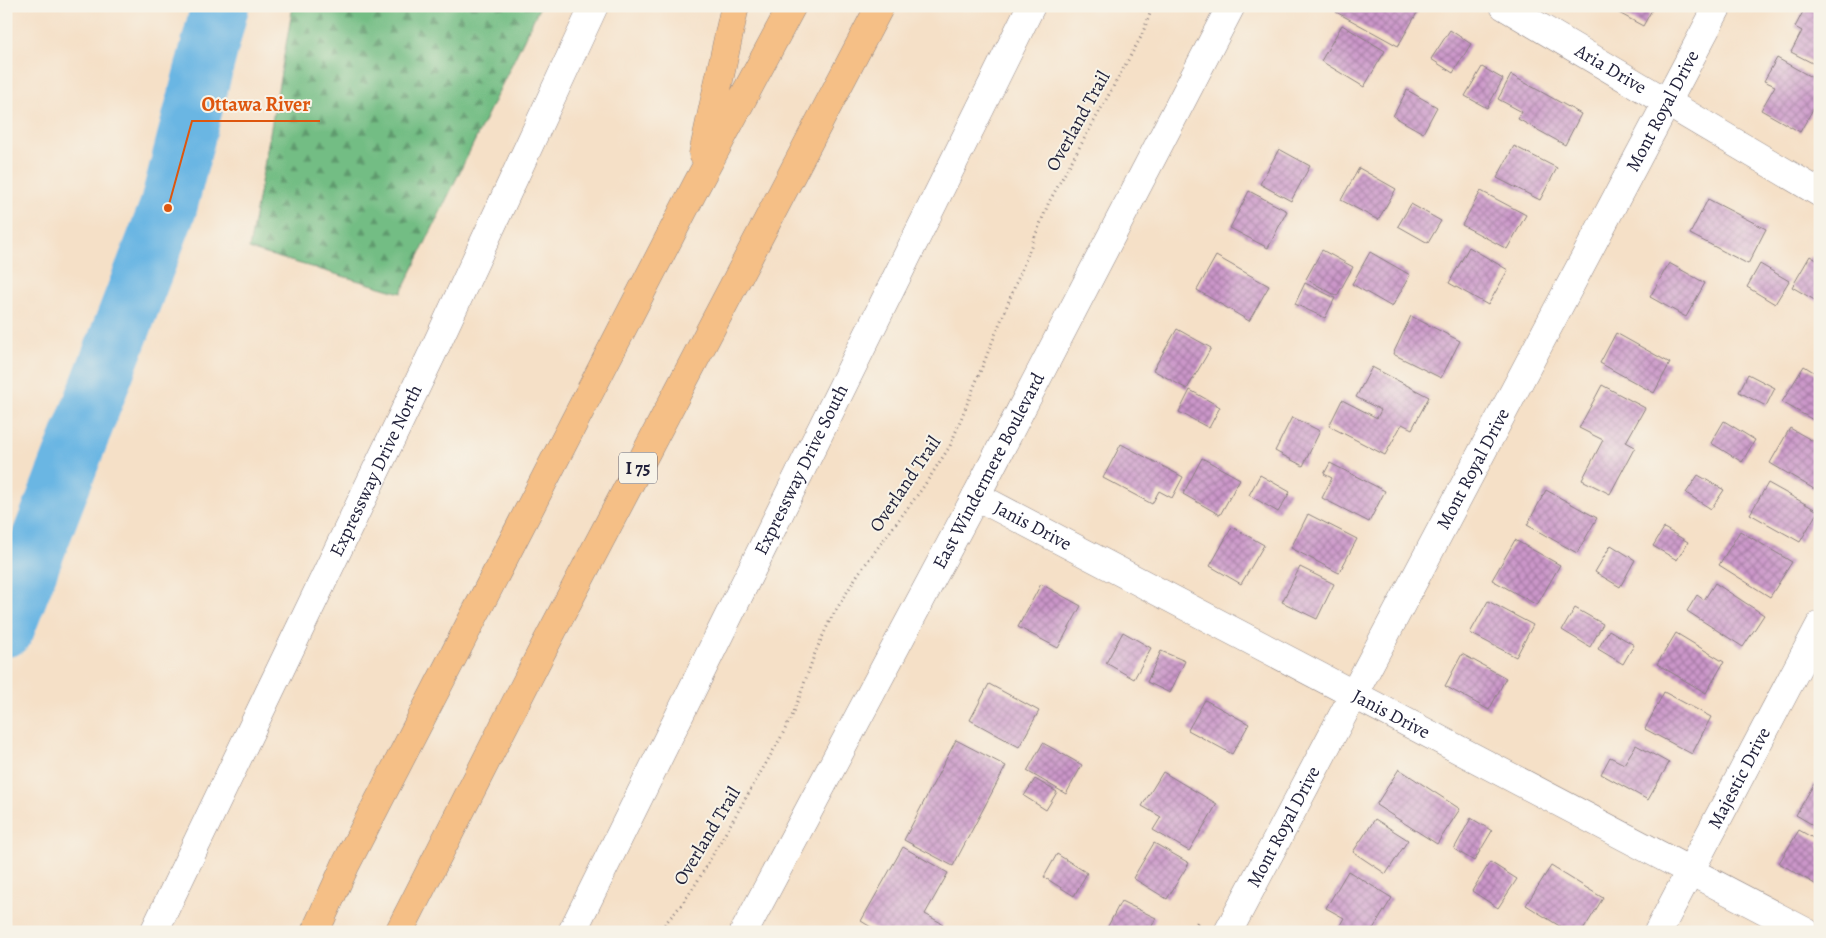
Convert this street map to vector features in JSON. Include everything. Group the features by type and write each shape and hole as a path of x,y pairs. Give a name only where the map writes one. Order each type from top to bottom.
{"highway":[{"path":"696,186 735,6"},
{"path":"315,932 351,856 696,186 792,6"},
{"name":"I 75","path":"399,932 541,653 880,6"}],"street":[{"name":"Expressway Drive North","path":"154,932 436,345 594,6"},
{"name":"Expressway Drive South","path":"572,932 1031,6"},
{"name":"East Windermere Boulevard","path":"744,932 976,496 1231,6"},
{"name":"Aria Drive","path":"1504,6 1820,193"},
{"name":"Mont Royal Drive","path":"1228,932 1718,6"},
{"name":"Janis Drive","path":"976,496 1806,932"},
{"name":"Majestic Drive","path":"1658,932 1820,625"}],"path":[{"name":"Overland Trail","path":"658,932 682,904 697,882 780,739 794,712 815,653 830,620 858,574 922,489 950,446 1049,202 1141,37 1154,6"}],"green space":[{"path":"293,6 540,6 401,293 249,249"}],"building":[{"path":"1339,6 1421,6 1398,46 1336,12"},
{"path":"1606,6 1654,6 1643,26"},
{"path":"1806,6 1820,14 1820,67 1791,52 1802,31 1795,27"},
{"path":"1342,25 1385,51 1364,87 1321,61"},
{"path":"1450,30 1471,44 1453,73 1431,59"},
{"path":"1777,58 1820,82 1820,97 1800,132 1761,110 1775,86 1764,81"},
{"path":"1482,67 1503,79 1487,108 1465,96"},
{"path":"1511,75 1581,114 1565,145 1518,119 1522,112 1498,99"},
{"path":"1407,90 1437,107 1423,133 1393,116"},
{"path":"1514,146 1557,168 1540,200 1497,178"},
{"path":"1279,149 1310,166 1291,201 1260,184"},
{"path":"1359,168 1396,189 1378,220 1341,200"},
{"path":"1249,191 1287,211 1268,248 1230,228"},
{"path":"1481,191 1526,215 1507,249 1462,225"},
{"path":"1708,199 1766,229 1748,264 1690,234"},
{"path":"1411,204 1441,221 1428,243 1398,226"},
{"path":"1469,247 1508,270 1488,305 1449,283"},
{"path":"1322,250 1353,267 1337,296 1306,279"},
{"path":"1370,252 1410,275 1392,307 1352,284"},
{"path":"1216,256 1269,286 1249,321 1197,290"},
{"path":"1810,256 1820,262 1820,299 1818,302 1792,287"},
{"path":"1669,263 1705,283 1686,317 1650,297"},
{"path":"1760,264 1789,281 1775,304 1747,287"},
{"path":"1305,283 1335,298 1325,318 1295,304"},
{"path":"1411,316 1460,341 1441,378 1393,354"},
{"path":"1177,329 1211,348 1187,389 1153,370"},
{"path":"1616,333 1670,363 1654,393 1600,363"},
{"path":"1804,366 1820,376 1820,424 1782,402"},
{"path":"1372,367 1429,397 1412,429 1402,424 1385,455 1329,426 1342,400 1377,418 1381,410 1356,397"},
{"path":"1748,374 1775,388 1766,406 1739,392"},
{"path":"1602,385 1645,408 1626,442 1635,447 1610,494 1582,480 1603,440 1579,428"},
{"path":"1190,390 1220,407 1209,428 1179,412"},
{"path":"1292,417 1320,431 1303,466 1275,451"},
{"path":"1724,421 1755,440 1742,462 1711,443"},
{"path":"1790,428 1820,445 1820,479 1814,489 1770,463"},
{"path":"1121,444 1183,477 1172,498 1159,491 1152,504 1103,478"},
{"path":"1202,458 1240,479 1220,515 1183,494"},
{"path":"1330,463 1385,491 1369,522 1322,498 1332,478 1324,474"},
{"path":"1260,475 1290,492 1278,512 1249,495"},
{"path":"1698,475 1724,490 1711,509 1686,493"},
{"path":"1768,483 1818,511 1800,542 1750,514"},
{"path":"1546,490 1597,518 1577,553 1527,525"},
{"path":"1308,514 1357,539 1339,573 1291,548"},
{"path":"1232,527 1264,545 1241,584 1210,566"},
{"path":"1664,528 1688,542 1677,560 1653,546"},
{"path":"1740,531 1792,562 1770,597 1719,565"},
{"path":"1515,540 1560,565 1537,605 1492,580"},
{"path":"1611,545 1635,560 1620,587 1595,572"},
{"path":"1300,567 1334,584 1317,619 1282,602"},
{"path":"1715,583 1764,615 1743,647 1687,611 1697,595 1704,600"},
{"path":"1041,584 1081,606 1058,648 1018,627"},
{"path":"1488,601 1533,625 1516,657 1470,633"},
{"path":"1575,608 1603,624 1590,647 1562,630"},
{"path":"1609,630 1634,645 1623,664 1598,649"},
{"path":"1123,632 1151,648 1134,679 1106,663"},
{"path":"1676,633 1724,662 1706,693 1657,664"},
{"path":"1161,651 1185,661 1170,693 1147,682"},
{"path":"1462,654 1506,678 1489,710 1445,686"},
{"path":"989,684 1039,711 1019,747 970,720"},
{"path":"1664,692 1711,717 1692,754 1645,729"},
{"path":"1205,700 1249,724 1232,754 1188,730"},
{"path":"956,740 1006,766 953,866 904,840"},
{"path":"1043,743 1082,765 1066,794 1027,771"},
{"path":"1636,745 1669,763 1648,800 1601,774 1610,757 1624,764"},
{"path":"1399,769 1460,809 1437,844 1376,805"},
{"path":"1163,772 1217,804 1189,851 1153,830 1161,817 1142,806"},
{"path":"1035,779 1057,792 1046,810 1024,796"},
{"path":"1814,784 1820,787 1820,829 1796,815"},
{"path":"1471,818 1492,831 1474,861 1454,849"},
{"path":"1375,819 1408,840 1386,874 1353,852"},
{"path":"1799,830 1820,842 1820,887 1779,863"},
{"path":"1154,843 1189,863 1167,899 1133,878"},
{"path":"903,847 948,873 925,914 943,924 939,932 879,932 861,921"},
{"path":"1057,854 1087,873 1074,896 1044,877"},
{"path":"1490,862 1517,879 1498,908 1472,891"},
{"path":"1551,866 1603,898 1582,932 1569,932 1526,905"},
{"path":"1348,871 1392,898 1371,932 1336,932 1344,918 1326,908"},
{"path":"1121,901 1156,918 1149,932 1105,932"}],"waterway":[{"path":"6,628 168,208 220,6"}],"place":[{"name":"Ottawa River","path":"168,208"}]}
